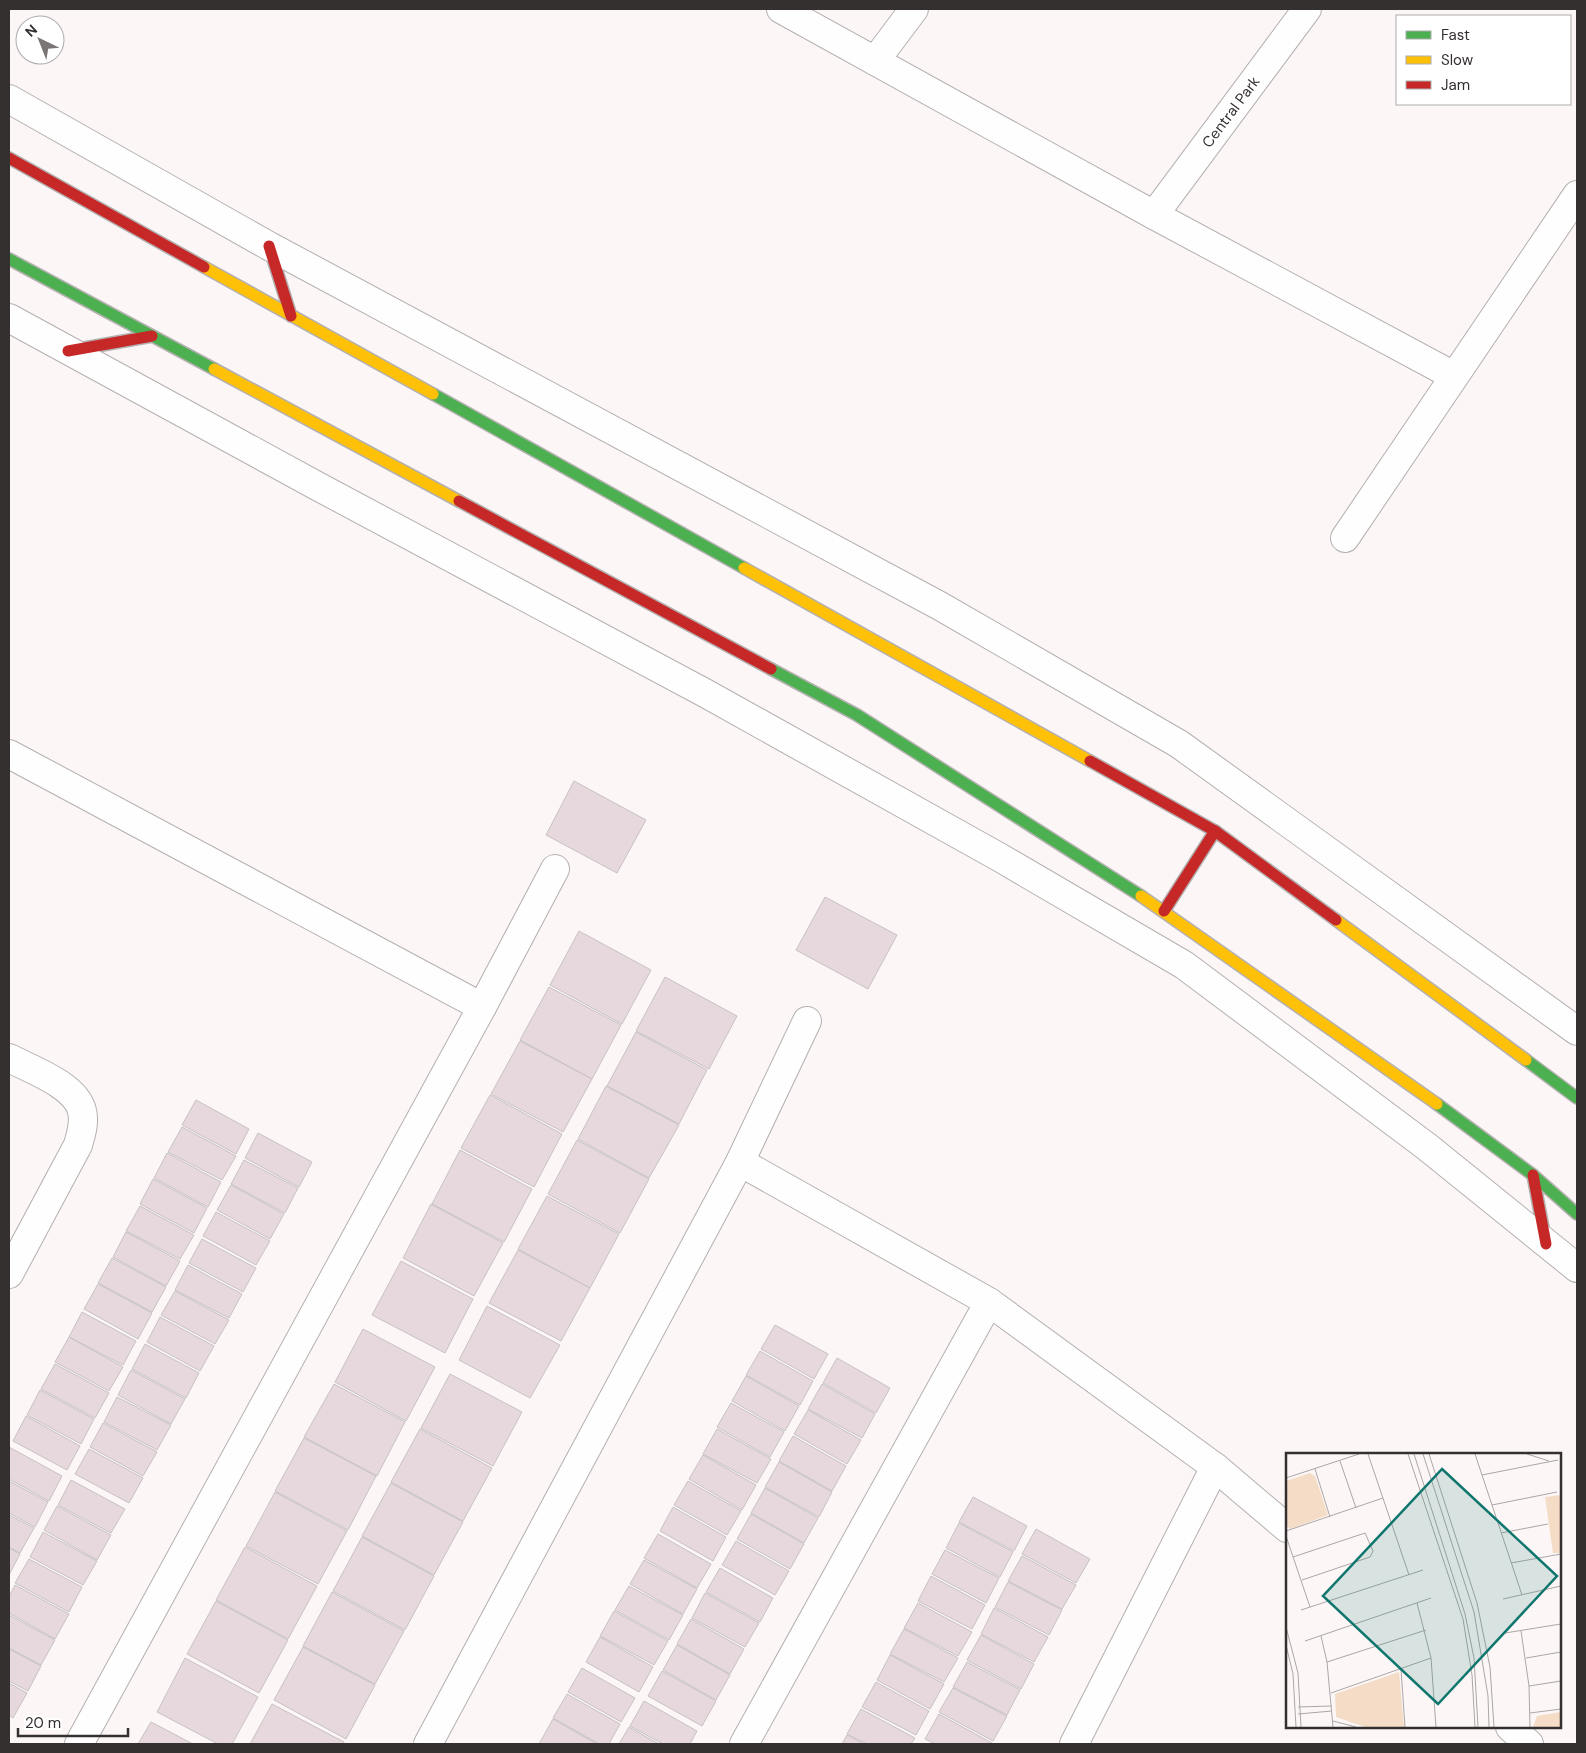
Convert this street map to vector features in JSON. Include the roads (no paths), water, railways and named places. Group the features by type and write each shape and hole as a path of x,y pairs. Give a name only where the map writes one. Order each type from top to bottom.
{"street":[{"path":"781,9 1454,376"},
{"path":"875,61 914,9"},
{"name":"Central Park","path":"1154,214 1307,9"},
{"path":"9,98 269,246 931,602 1179,744 1577,1031"},
{"path":"9,158 1215,831 1577,1098"},
{"path":"1345,538 1577,195"},
{"path":"269,246 291,316"},
{"path":"9,259 858,716 1164,911 1533,1175 1577,1214"},
{"path":"9,318 714,698 999,857 1184,965 1426,1146 1577,1268"},
{"path":"68,351 152,336"},
{"path":"9,754 482,1007"},
{"path":"1164,911 1215,831"},
{"path":"79,1744 482,1007 555,869"},
{"path":"428,1744 740,1162 807,1021"},
{"path":"9,1058 56,1081 73,1095 82,1109 83,1124 78,1145 9,1274"},
{"path":"740,1162 989,1302 1216,1467 1286,1527"},
{"path":"1533,1175 1546,1244"},
{"path":"744,1744 989,1302"},
{"path":"1074,1744 1216,1467"},
{"path":"1511,1728 1529,1744"}]}
